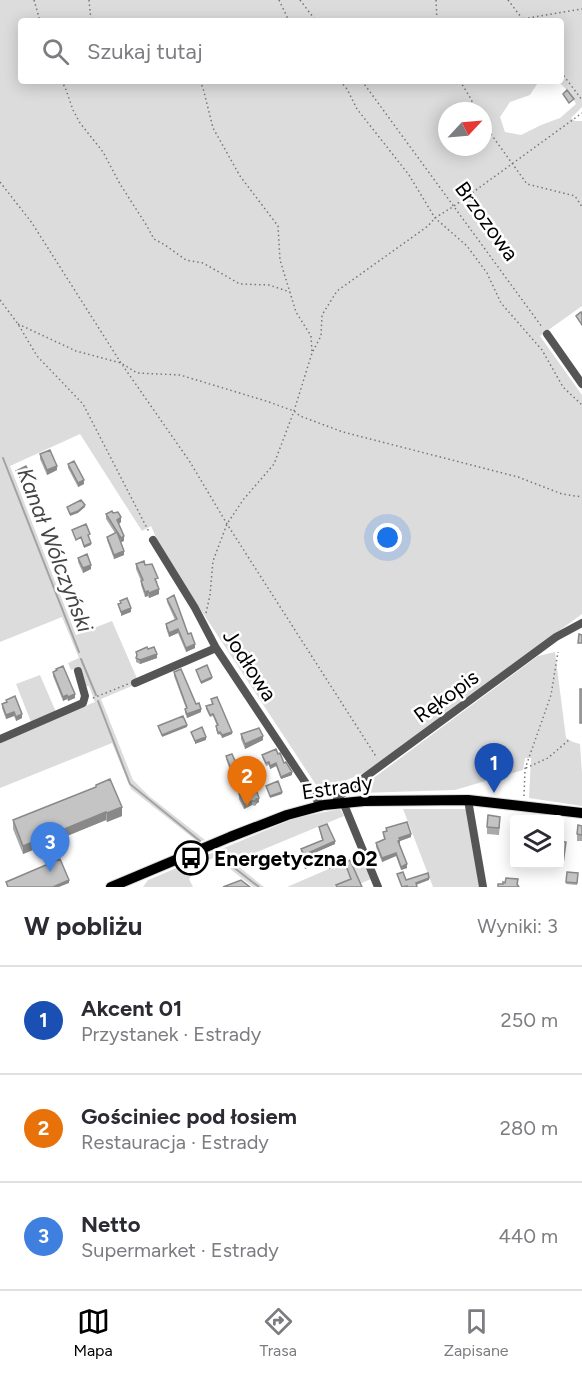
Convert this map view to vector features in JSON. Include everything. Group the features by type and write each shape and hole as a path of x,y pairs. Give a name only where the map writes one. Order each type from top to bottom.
{"main road":[{"name":"Estrady","path":"111,887 137,881 287,814 340,803 387,800 468,800 582,813"}],"street":[{"path":"547,334 582,384"},
{"name":"Jodłowa","path":"153,540 216,648 321,806"},
{"name":"Rękopis","path":"340,803 337,799 342,794 554,639 582,623"},
{"path":"135,683 216,648"},
{"path":"0,739 81,705 85,696 78,671"},
{"path":"468,800 483,887"},
{"path":"340,803 378,887"}],"path":[{"path":"34,0 39,18"},
{"path":"89,0 91,18"},
{"path":"279,0 288,18"},
{"path":"300,0 314,18"},
{"path":"436,0 437,18"},
{"path":"508,0 522,18"},
{"path":"534,18 582,9"},
{"path":"564,76 582,100"},
{"path":"63,84 80,123 103,152 154,239 186,260 203,263 240,284 269,285 290,292"},
{"path":"201,84 213,128 240,176 278,226 280,260 296,312 311,336 312,353"},
{"path":"343,84 357,109 409,175 435,218 467,246 487,273 501,303 542,350 563,387 582,405"},
{"name":"Brzozowa","path":"364,84 547,334"},
{"path":"462,84 472,102"},
{"path":"204,625 213,561 227,524 243,500 274,464 312,353 321,336 322,315 337,291 582,113"},
{"path":"492,135 527,184 575,196 582,207"},
{"path":"0,182 32,223 121,363 190,462 381,765"},
{"path":"0,300 37,356 83,404 153,540"},
{"path":"18,324 76,351 121,363 136,373 180,375 266,401 343,432 518,477 562,494 582,496"},
{"path":"524,799 525,769 552,694 558,652"},
{"path":"84,701 135,683"},
{"path":"525,769 548,758 570,739"}],"shaded area":[{"path":"0,0 582,0 582,107 571,118 575,121 582,121 582,306 540,336 582,395 582,614 366,772 320,791 162,551 151,526 142,531 80,434 10,466 76,635 112,621 139,683 101,699 133,780 149,796 205,840 198,842 131,789 112,743 0,788 0,741 95,702 79,668 71,670 68,663 79,658 62,617 0,642"},
{"path":"555,652 566,738 580,744 582,806 529,798 531,758 525,758 523,770 455,790 360,793 360,788 538,656"},
{"path":"40,675 56,712 31,722 16,684"},
{"path":"340,809 344,816 233,862 264,887 253,887 215,857 198,865 189,879 193,887 143,887 148,880 295,818"},
{"path":"403,809 467,809 479,887 433,887"},
{"path":"361,855 371,879 352,887 287,887"}],"building":[{"path":"567,90 574,99 569,103 563,94"},
{"path":"581,312 582,314 582,325 576,316"},
{"path":"50,450 57,466 47,470 40,454"},
{"path":"74,461 84,480 78,483 68,464"},
{"path":"26,466 29,472 19,476 16,471"},
{"path":"81,500 85,505 70,514 67,507"},
{"path":"112,511 113,513 118,512 121,517 117,520 124,536 121,538 106,514"},
{"path":"86,524 91,543 84,546 81,537 76,540 72,530"},
{"path":"117,532 124,551 114,555 107,537"},
{"path":"87,554 91,565 83,568 78,558"},
{"path":"144,561 145,565 152,564 158,578 155,579 159,589 149,593 145,592 136,564"},
{"path":"174,595 188,634 191,633 195,644 186,648 178,629 169,633 166,624 177,619 167,599"},
{"path":"127,598 131,608 121,612 118,604"},
{"path":"579,634 582,635 582,643 578,643"},
{"path":"147,647 148,649 154,647 157,654 140,660 136,658 136,652"},
{"path":"207,665 212,677 201,682 196,670"},
{"path":"63,666 75,694 68,697 67,695 63,697 53,672"},
{"path":"181,669 196,704 199,703 201,709 187,714 174,672"},
{"path":"580,689 582,689 582,723 580,723"},
{"path":"15,696 22,714 16,717 14,712 6,715 2,704"},
{"path":"217,697 232,732 222,735 218,733 216,726 218,725 206,706 213,704 211,699"},
{"path":"183,716 187,725 162,735 158,726"},
{"path":"202,727 206,737 195,741 191,732"},
{"path":"259,728 263,736 245,744 241,734"},
{"path":"276,749 292,772 281,777 276,763 270,766 262,755"},
{"path":"232,754 240,772 233,774 226,756"},
{"path":"252,778 259,798 244,804 239,794 247,791 243,782"},
{"path":"110,779 122,807 23,846 13,820 96,787"},
{"path":"278,781 282,792 270,796 266,786"},
{"path":"488,815 500,817 499,828 487,827"},
{"path":"407,822 411,834 399,838 398,841 407,864 401,867 396,853 382,858 376,843 385,839 383,832 387,831 386,828"},
{"path":"327,824 335,841 310,852 315,862 305,866 301,858 305,857 301,849 323,840 319,827"},
{"path":"578,825 582,826 582,835 577,834"},
{"path":"335,858 337,863 329,867 327,861"},
{"path":"60,859 69,880 53,887 8,887 6,882"},
{"path":"350,860 362,887 337,887 336,885 351,879 345,863"},
{"path":"403,872 406,880 428,873 429,878 416,883 417,887 402,887 397,874"},
{"path":"567,872 578,873 577,883 566,882"},
{"path":"506,878 518,879 519,887 498,887 498,884 505,883"},
{"path":"241,880 250,887 223,887"}],"waterway":[{"name":"Kanał Wólczyński","path":"3,458 79,652"},
{"name":"Kanał Wólczyński","path":"81,659 96,695"},
{"name":"Kanał Wólczyński","path":"98,701 130,784 200,841"},
{"name":"Kanał Wólczyński","path":"214,852 259,887"}],"place":[{"name":"Akcent 01","path":"494,793"},
{"name":"Gościniec pod łosiem","path":"247,806"},
{"name":"Energetyczna 02","path":"191,858"},
{"name":"Netto","path":"50,872"}]}
